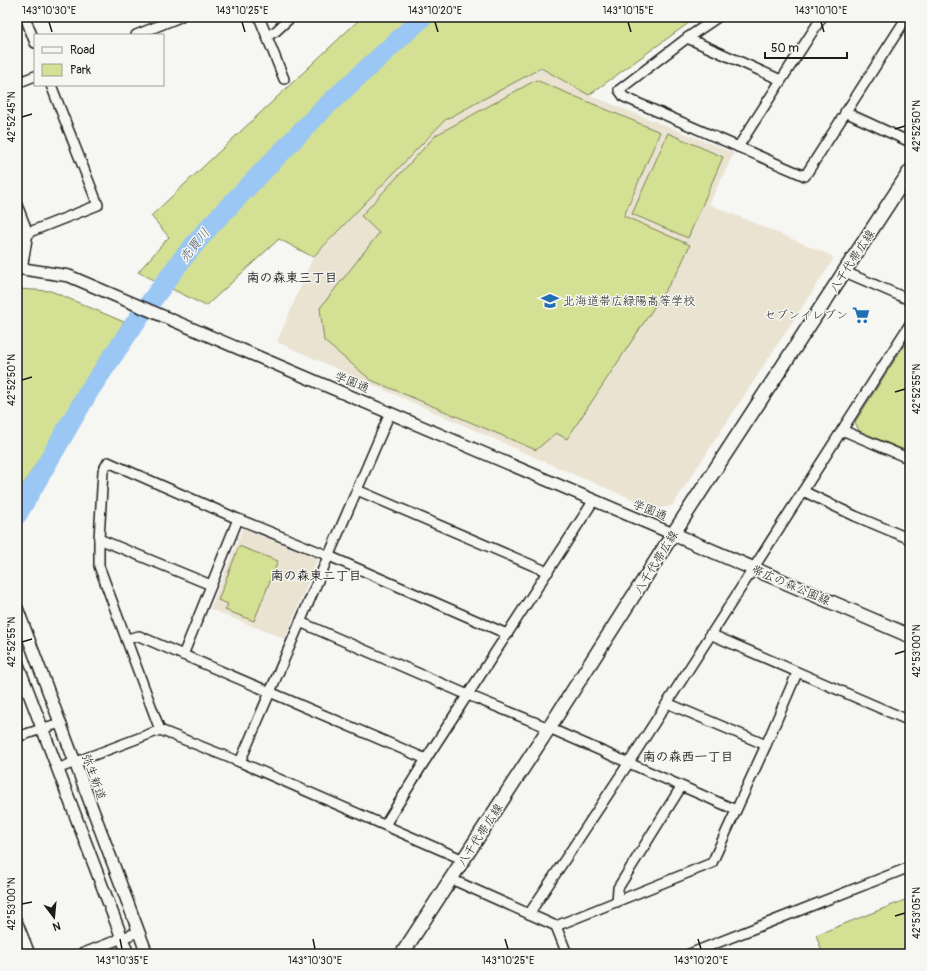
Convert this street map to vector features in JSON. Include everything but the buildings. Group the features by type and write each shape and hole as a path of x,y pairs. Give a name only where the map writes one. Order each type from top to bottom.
{"main road":[{"name":"八千代帯広線","path":"402,954 673,534 910,172"},
{"name":"帯広の森公園線","path":"673,534 910,636"}],"street":[{"path":"25,17 34,40"},
{"path":"138,34 180,17"},
{"path":"259,17 284,79"},
{"path":"267,36 276,31 291,17"},
{"path":"718,17 687,38 619,90 624,97 805,176 845,112 908,17"},
{"path":"738,147 822,17"},
{"path":"687,38 781,80"},
{"path":"17,83 34,76"},
{"path":"17,237 98,205 51,86"},
{"path":"845,112 910,142"},
{"path":"17,205 28,233 20,269"},
{"name":"学園通","path":"20,269 69,276 116,295 673,534"},
{"path":"845,272 910,300"},
{"path":"529,914 628,764 910,324"},
{"path":"240,762 390,412"},
{"path":"842,430 910,459"},
{"path":"160,730 100,566 99,539 103,471 108,462 507,634"},
{"path":"357,490 548,572"},
{"path":"803,491 855,516 910,539"},
{"path":"385,825 426,759 594,500"},
{"path":"183,655 238,519"},
{"path":"99,539 211,585"},
{"name":"弥生新道","path":"17,608 147,954"},
{"path":"300,622 468,695 549,728 628,764 736,810"},
{"path":"710,634 910,721"},
{"path":"126,639 139,636 426,759"},
{"path":"17,662 128,954"},
{"path":"556,926 712,864 766,745 797,672"},
{"path":"667,703 766,745"},
{"path":"17,737 60,723"},
{"path":"57,768 160,730 240,762 464,860"},
{"path":"617,902 618,888 681,787"},
{"path":"689,954 910,867"},
{"path":"451,879 556,926 567,954"},
{"path":"17,921 30,954"},
{"path":"81,954 138,932"}],"shaded area":[{"name":"北海道帯広緑陽高等学校","path":"541,68 589,95 734,153 709,204 832,256 833,260 672,506 656,509 568,472 277,342 313,257 445,120"},
{"path":"243,528 318,558 285,639 210,609"}],"green space":[{"path":"362,17 697,17 589,95 541,68 445,120 313,257 279,239 206,306 138,272 169,237 151,216"},
{"name":"北海道帯広緑陽高等学校","path":"536,80 660,132 624,216 690,245 678,271 567,439 556,433 536,450 371,380 324,341 320,308 379,233 361,216 436,135"},
{"path":"668,133 723,157 688,238 632,214"},
{"path":"17,289 51,291 124,322 17,495"},
{"path":"910,336 910,446 902,449 859,431 855,422"},
{"path":"239,546 278,561 254,621 225,610 228,604 218,600"},
{"path":"910,898 910,954 823,954 816,935"}],"waterway":[{"name":"売買川","path":"17,515 89,391 135,323 183,258 211,225 323,109 423,17"}],"place":[{"name":"北海道帯広緑陽高等学校","path":"550,301"},
{"name":"セブンイレブン","path":"861,315"}],"district":[{"name":"南の森東三丁目","path":"292,277"},
{"name":"南の森東二丁目","path":"316,575"},
{"name":"南の森西一丁目","path":"688,756"}]}
